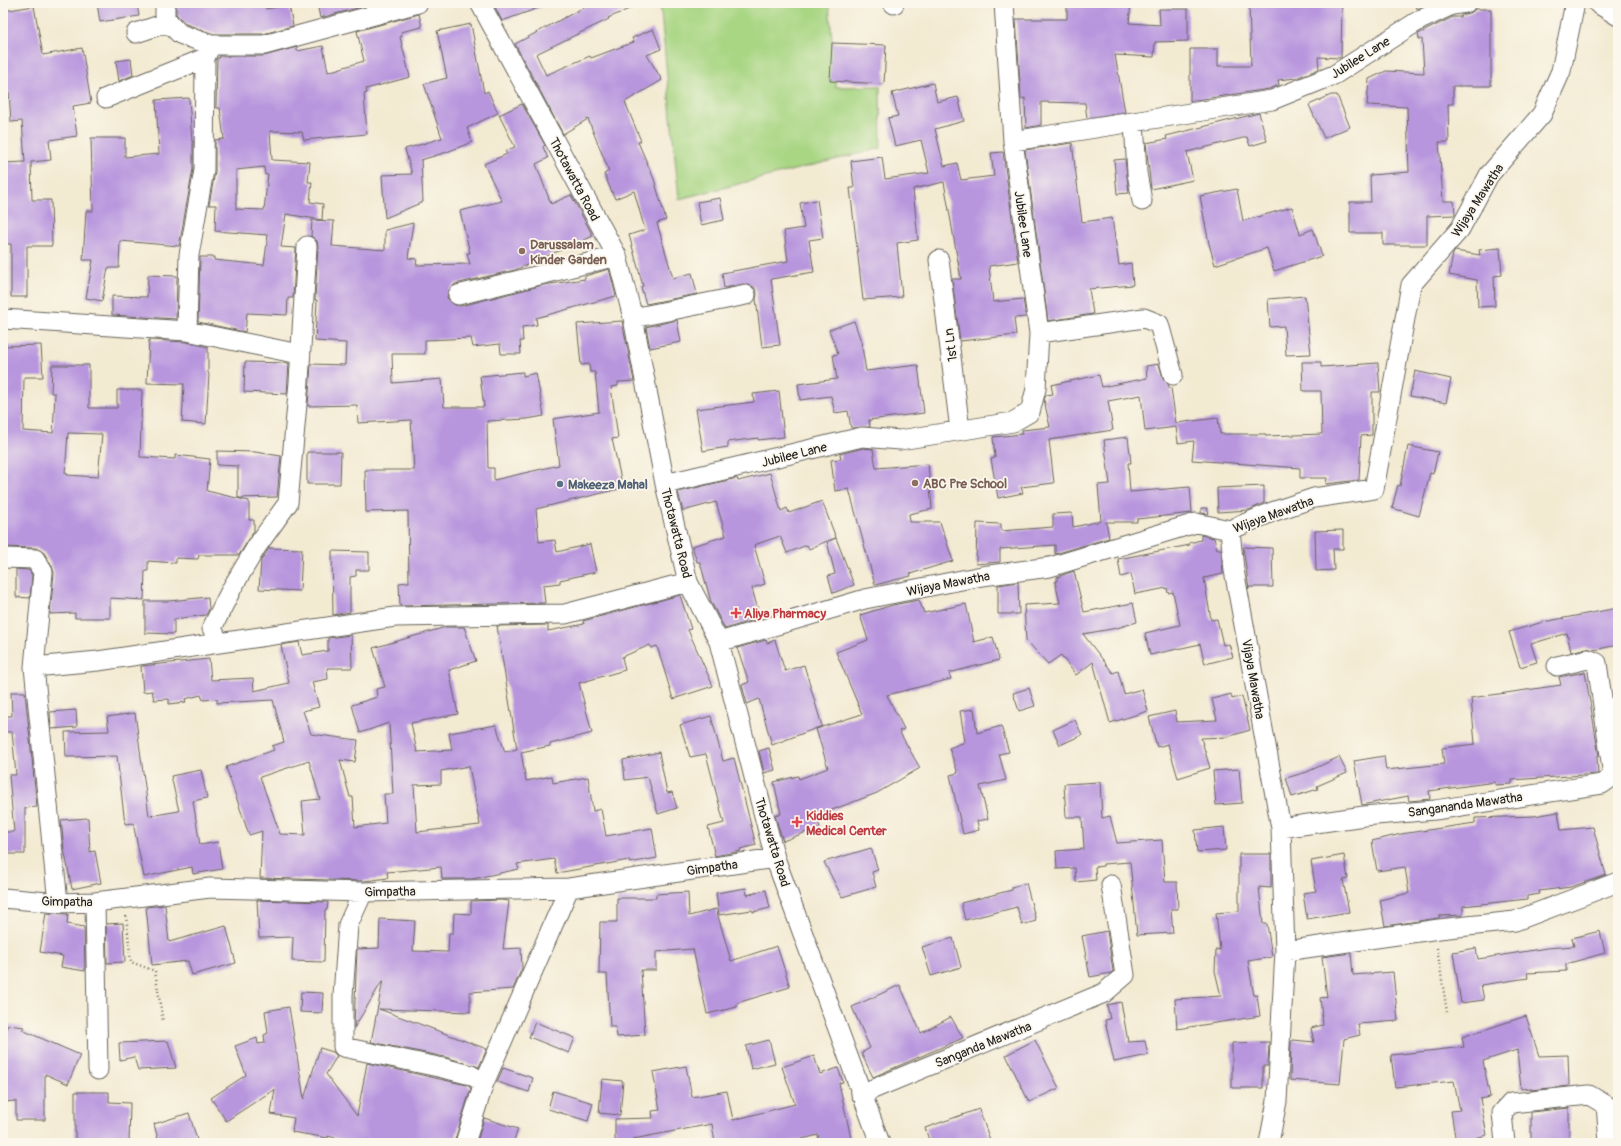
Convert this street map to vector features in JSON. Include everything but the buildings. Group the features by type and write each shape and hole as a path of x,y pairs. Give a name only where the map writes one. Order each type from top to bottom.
{"street":[{"path":"165,3 165,19 180,34 208,51"},
{"path":"106,98 208,51 264,45 418,3"},
{"name":"Thotawatta Road","path":"480,3 617,256 633,318 666,484 688,582 719,642 775,858 880,1143"},
{"path":"1004,3 1014,141"},
{"name":"Jubilee Lane","path":"666,484 862,437 900,440 1013,422 1030,412 1036,389 1039,333 1014,141 1272,100 1334,75 1418,21 1452,5 1466,3"},
{"name":"Wijaya Mawatha","path":"719,642 865,599 982,576 1050,566 1196,524 1230,530 1272,512 1314,498 1374,489 1411,285 1460,229 1489,175 1542,114 1561,72 1575,3"},
{"path":"1597,3 1618,16"},
{"path":"136,33 169,22"},
{"path":"187,331 189,255 204,170 208,51"},
{"path":"1134,122 1137,173 1142,201"},
{"path":"219,643 212,628 232,588 257,546 288,503 299,382 299,354 307,246"},
{"path":"458,295 617,256"},
{"name":"1st Ln","path":"940,260 960,430"},
{"path":"633,318 746,295"},
{"path":"1039,333 1144,318 1159,324 1173,375"},
{"path":"3,319 187,331 299,354"},
{"name":"Vijaya Mawatha","path":"1230,530 1234,570 1281,828"},
{"path":"3,558 35,559 43,572 34,666 58,903"},
{"path":"34,666 98,661 396,617 565,614 688,582"},
{"name":"Sangananda Mawatha","path":"1281,828 1364,816 1435,810 1602,784 1613,776 1597,663 1588,659 1557,666"},
{"path":"1269,1143 1277,1101 1285,951 1281,828"},
{"name":"Gimpatha","path":"3,898 58,903 95,902 210,888 363,892 569,888 775,858"},
{"path":"1285,951 1434,930 1515,921 1618,882"},
{"name":"Sanganda Mawatha","path":"861,1094 1104,993 1124,975 1111,885"},
{"path":"465,1143 484,1083 569,888"},
{"path":"363,892 348,925 343,996 343,1047 471,1075 484,1083"},
{"path":"95,902 98,1070"},
{"path":"1505,1143 1502,1113 1511,1103 1589,1095 1606,1105 1609,1143"}],"path":[{"path":"126,912 131,962 155,971 163,1022"},
{"path":"1434,930 1448,1012"}],"green space":[{"path":"660,3 829,3 836,87 880,86 881,148 679,199"}],"place":[{"name":"Darussalam Kinder Garden","path":"522,251"},
{"name":"ABC Pre School","path":"915,483"},
{"name":"Makeeza Mahal","path":"560,484"},
{"name":"Aliya Pharmacy","path":"736,613"},
{"name":"Kiddies Medical Center","path":"797,822"}]}
